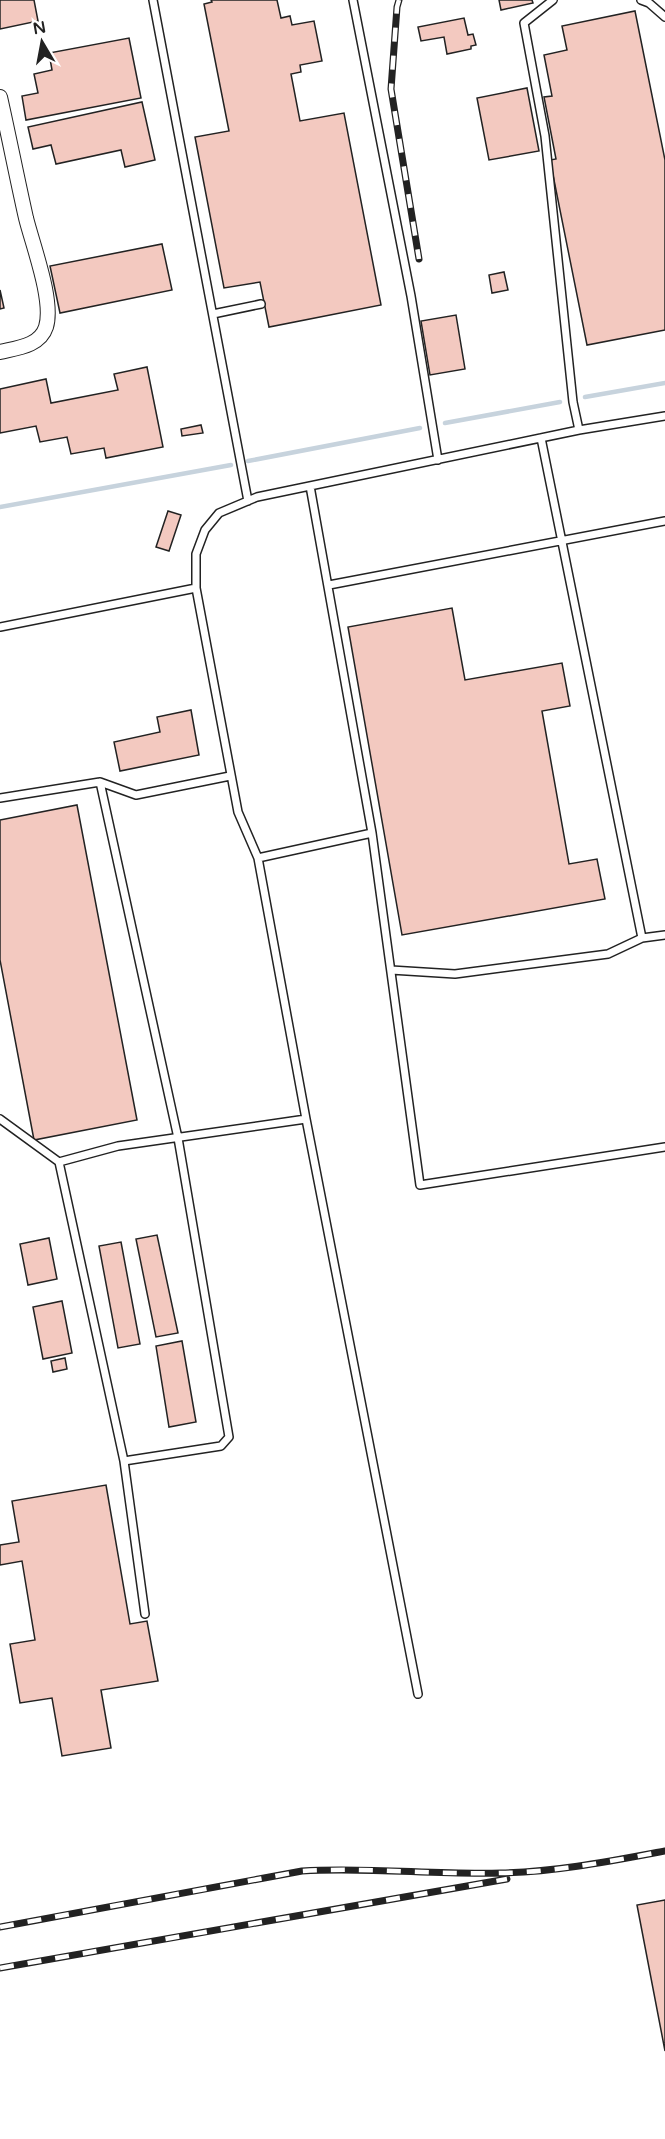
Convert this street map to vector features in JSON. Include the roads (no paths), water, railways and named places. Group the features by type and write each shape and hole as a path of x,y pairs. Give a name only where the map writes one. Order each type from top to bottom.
{"street":[{"path":"0,97 48,311 46,328 38,340 23,347 0,352"}],"lane":[{"path":"153,0 248,501"},
{"path":"353,0 411,296 438,460"},
{"path":"553,0 524,23 545,136 573,402 579,430"},
{"path":"641,0 649,3 665,17"},
{"path":"213,314 261,304"},
{"path":"418,1694 306,1119 258,858 238,812 230,776 196,588 196,554 205,530 219,513 257,497 579,430 665,416"},
{"path":"541,438 642,938"},
{"path":"310,486 372,833 420,1185 665,1147"},
{"path":"329,585 665,521"},
{"path":"0,627 196,588"},
{"path":"0,798 100,782 136,795 230,776"},
{"path":"100,782 178,1138 229,1437 221,1446 124,1461"},
{"path":"258,858 372,833"},
{"path":"391,970 455,974 608,954 642,938 665,934"},
{"path":"0,1119 59,1162 124,1461 145,1614"},
{"path":"59,1162 118,1146 306,1119"}],"waterway":[{"path":"585,397 665,383"},
{"path":"445,423 560,402"},
{"path":"248,461 420,428"},
{"path":"0,507 231,465"}],"railway":[{"path":"399,0 391,89 419,259"},
{"path":"0,1927 302,1871 476,1873 542,1871 665,1851"},
{"path":"0,1968 507,1879"}]}
